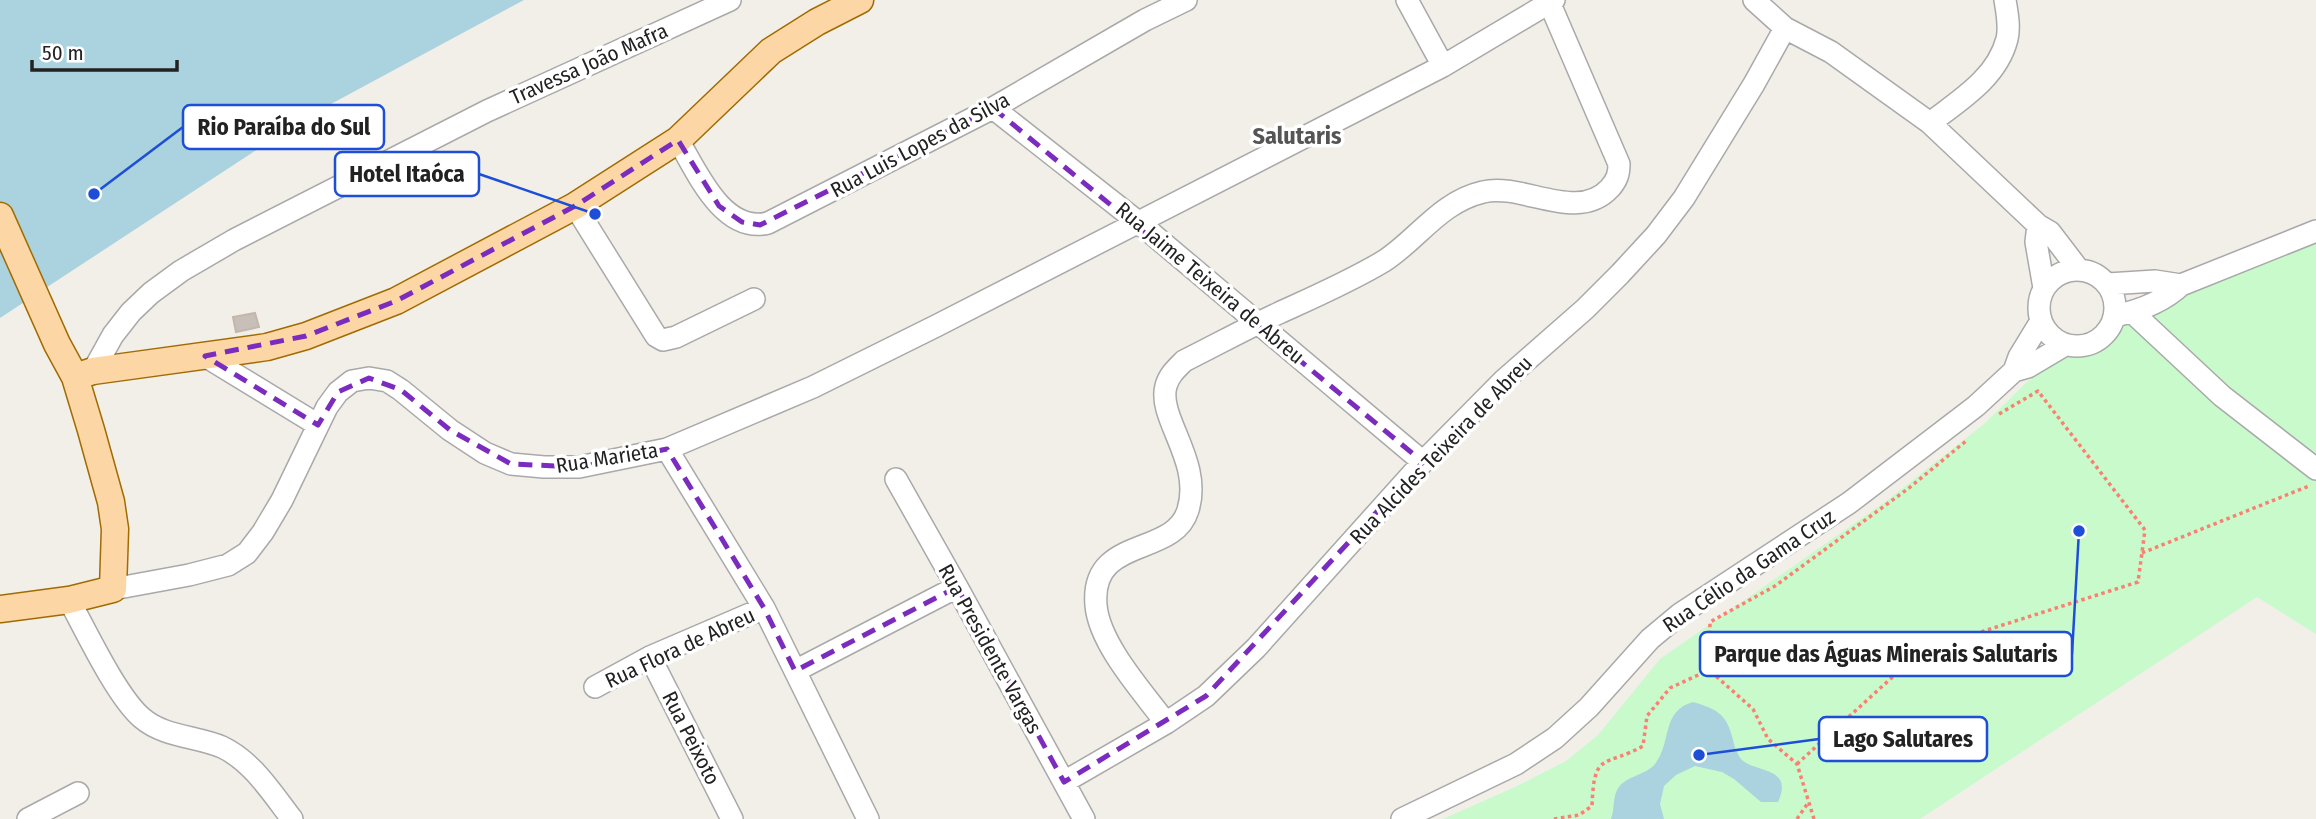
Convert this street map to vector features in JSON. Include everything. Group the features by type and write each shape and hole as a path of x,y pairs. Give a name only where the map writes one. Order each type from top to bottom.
{"main road":[{"path":"84,374 267,347 351,320 420,289 575,206 678,140 771,51 817,22 860,0"},
{"path":"0,216 57,344 84,374 115,529 113,589 69,600 0,609"}],"street":[{"name":"Travessa João Mafra","path":"84,374 131,312 151,292 234,240 487,111 730,0"},
{"name":"Rua Luis Lopes da Silva","path":"678,140 719,206 731,217 760,225 776,221 993,108 1145,20 1186,0"},
{"path":"1408,0 1443,66"},
{"path":"1754,0 1785,27 1831,52 1930,123 2038,225 2049,232 2079,270"},
{"path":"1930,123 1978,87 1995,64 2008,38 2005,0"},
{"path":"1166,723 1115,653 1102,628 1096,605 1098,584 1107,566 1123,553 1164,538 1181,526 1188,510 1192,491 1191,471 1167,408 1165,389 1171,373 1184,361 1385,260 1435,216 1463,198 1485,191 1501,190 1572,202 1592,199 1606,192 1619,173 1619,164 1552,2"},
{"name":"Rua Marieta","path":"113,589 215,569 228,565 247,553 282,500 318,425 338,392 352,381 369,377 387,381 450,430 485,453 511,464 579,467 667,449 813,387 1443,66 1552,2"},
{"name":"Rua Alcides Teixeira de Abreu","path":"1064,782 1166,723 1206,695 1256,648 1423,462 1504,380 1585,309 1656,235 1684,198 1754,84 1785,27"},
{"name":"Rua Jaime Teixeira de Abreu","path":"993,108 1138,222 1423,462"},
{"path":"575,206 656,337 663,340 676,337 754,299"},
{"path":"2038,225 2036,242 2044,288"},
{"path":"2316,231 2181,285 2171,294 2123,314 2105,335 2087,346 2065,345 2047,332 2041,321 2039,301 2044,288 2058,275 2079,270 2090,272 2108,284 2123,314 2316,469"},
{"path":"2108,284 2155,281 2181,285"},
{"path":"2014,371 2019,357 2041,321"},
{"name":"Rua Célio da Gama Cruz","path":"1402,819 1516,764 1555,738 1589,707 1650,639 1680,614 1849,503 1976,406 2014,371 2028,367 2065,345"},
{"path":"205,356 318,425"},
{"path":"667,449 764,608 868,819"},
{"name":"Rua Presidente Vargas","path":"896,479 1084,819"},
{"path":"795,671 957,587"},
{"path":"69,600 126,700 142,718 160,729 219,746 236,754 292,819"},
{"name":"Rua Flora de Abreu","path":"595,687 650,657 764,608"},
{"name":"Rua Peixoto","path":"650,657 732,819"},
{"path":"28,819 78,793"}],"path":[{"path":"1797,764 1921,651 2138,582 2145,530 2038,391 1989,422"},
{"path":"1814,819 1797,764 1768,740 1753,709 1709,670 1710,622 1775,586 1909,488 1969,439"},
{"path":"2142,553 2316,484"},
{"path":"1554,819 1579,816 1592,806 1593,783 1600,765 1615,756 1630,753 1643,746 1647,716 1670,688 1709,670"},
{"path":"1797,764 1808,804 1797,819"}],"highlighted area":[{"path":"993,108 1423,462 1206,696 1064,782 957,587 795,671 764,608 667,449 579,467 511,464 450,430 401,390 369,378 338,392 318,425 205,356 306,336 396,301 575,206 678,140 719,206 742,222 760,225"}],"green space":[{"path":"2316,238 2316,634 2257,597 1920,819 1443,819 1566,761 1598,735 1660,659 1885,502 1984,424 2027,382 2131,316"}],"water":[{"path":"0,0 524,0 305,118 0,318"},
{"path":"1693,702 1715,710 1724,718 1742,760 1778,777 1782,791 1778,802 1761,802 1722,772 1695,766 1676,775 1664,786 1660,804 1664,819 1611,819 1615,794 1619,787 1655,764 1664,746 1671,720 1683,706"}],"building":[{"path":"255,313 259,327 236,332 233,317"}],"place":[{"name":"Rio Paraíba do Sul","path":"94,194"},
{"name":"Hotel Itaóca","path":"595,214"},
{"name":"Parque das Águas Minerais Salutaris","path":"2079,531"},
{"name":"Lago Salutares","path":"1699,755"}],"district":[{"name":"Salutaris","path":"1297,136"}]}
